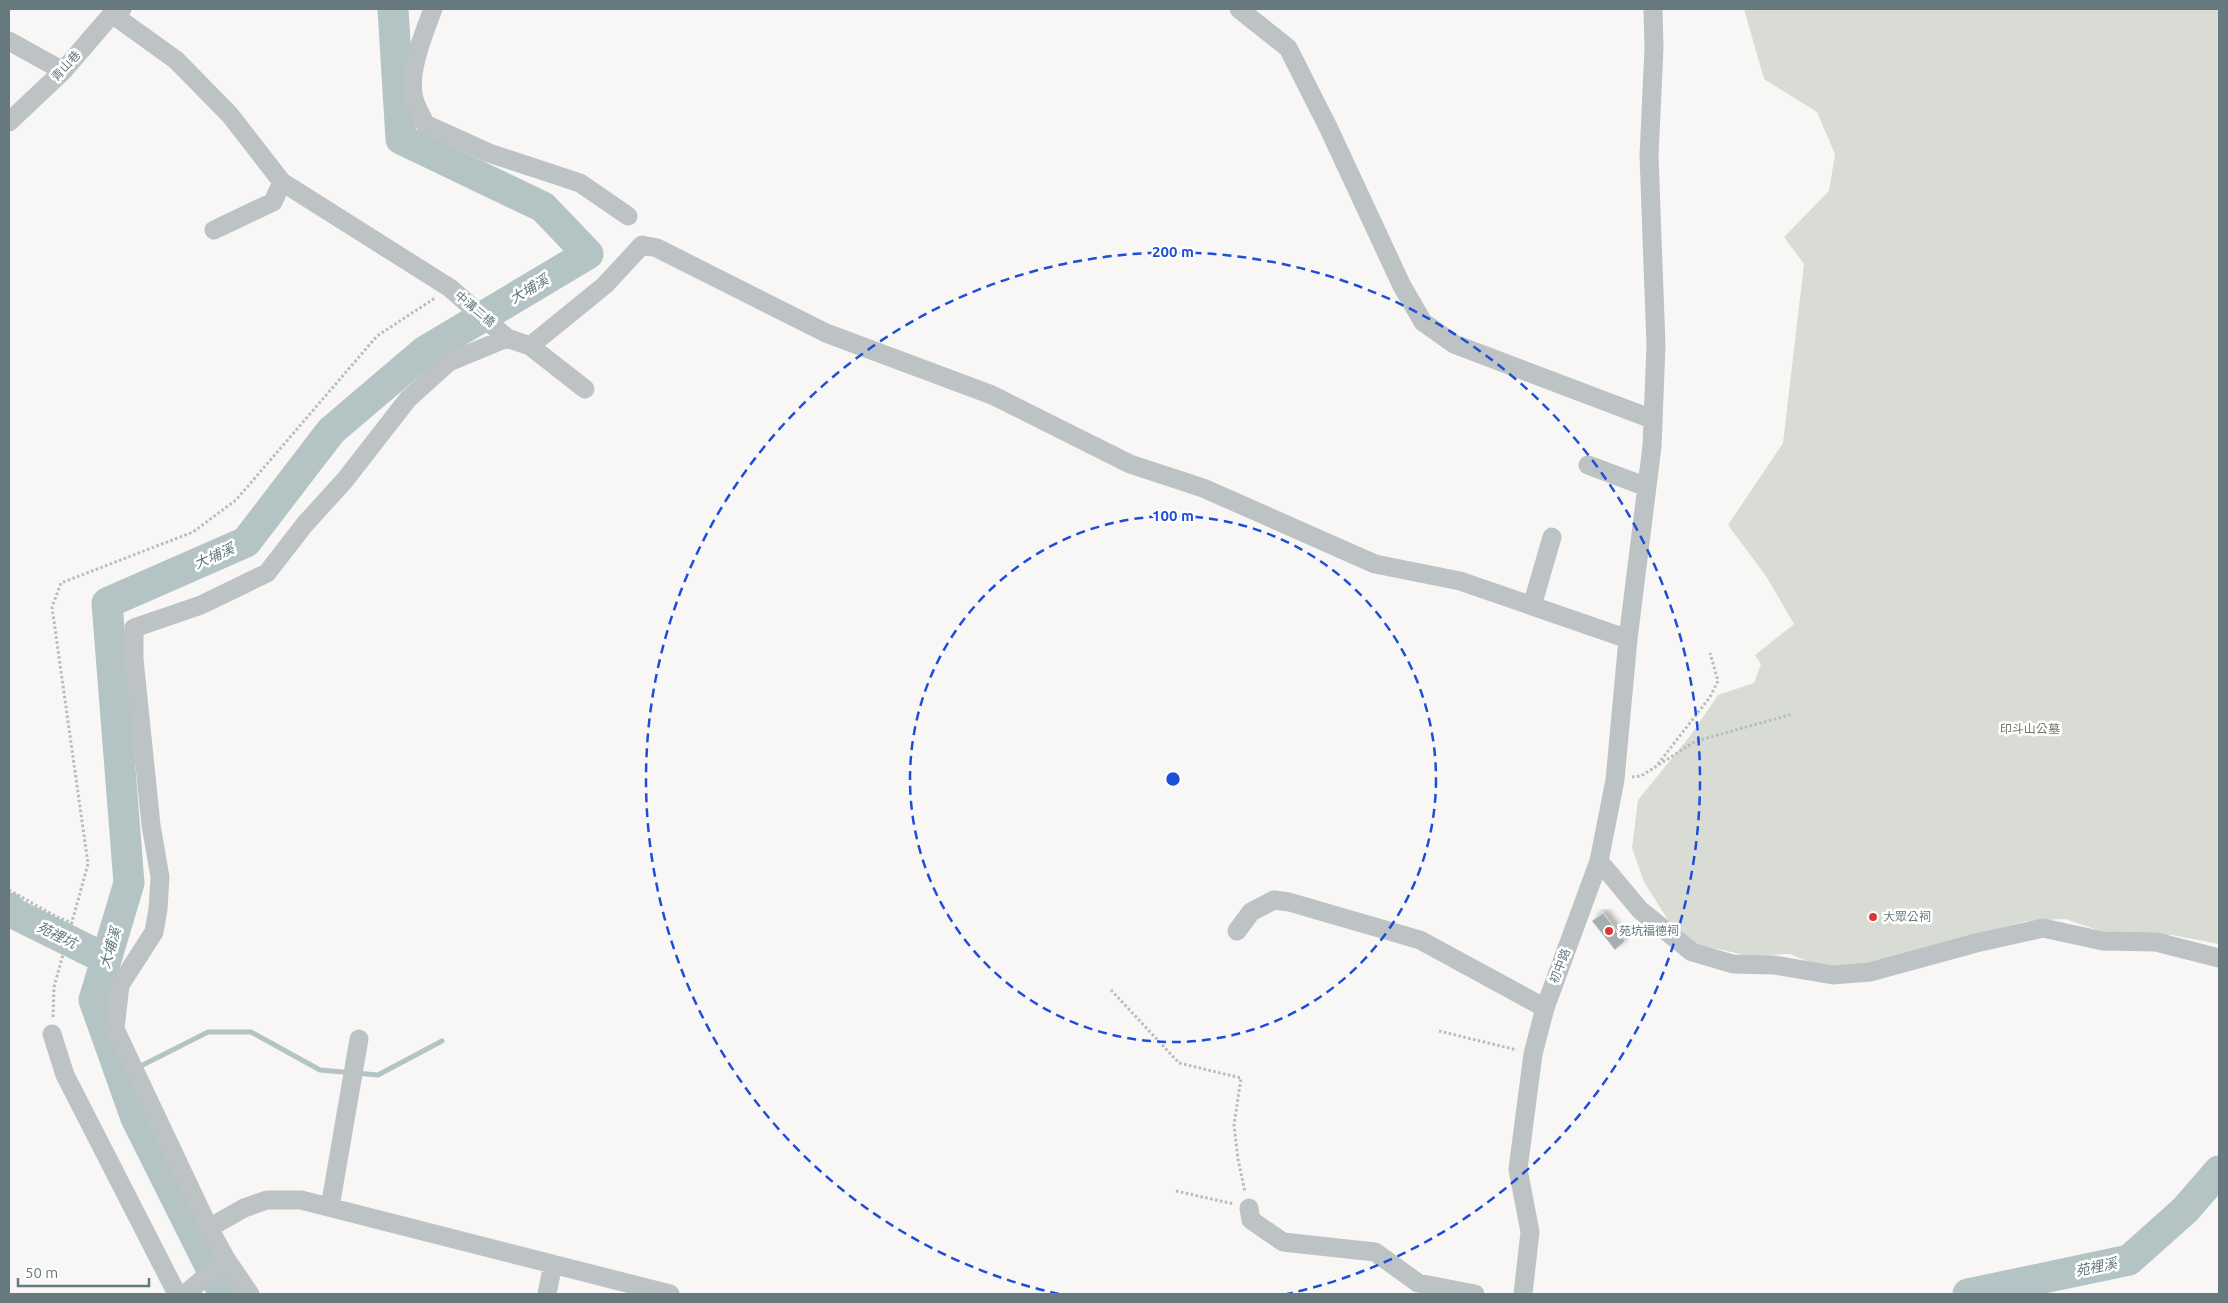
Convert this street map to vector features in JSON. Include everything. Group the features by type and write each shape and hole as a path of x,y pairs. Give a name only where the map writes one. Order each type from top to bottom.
{"street":[{"path":"432,9 423,35 412,80 414,99 426,124 489,153 580,183 628,216"},
{"path":"1239,9 1288,48 1328,126 1402,286 1423,322 1454,344 1652,419"},
{"name":"初中路","path":"1523,1294 1530,1232 1518,1169 1533,1054 1544,1008 1599,862 1615,780 1628,639 1652,446 1656,346 1649,156 1654,48 1653,9"},
{"name":"青山巷","path":"9,122 63,72 117,12"},
{"name":"中溝二橋","path":"117,12 176,60 230,115 282,182 450,288 503,334"},
{"path":"9,42 63,72"},
{"path":"214,230 273,202 282,182"},
{"path":"530,346 605,285 642,246 657,248 826,333 992,395 1130,464 1203,488 1375,564 1460,581 1628,639"},
{"path":"250,1294 224,1261 115,1029 120,985 154,932 160,885 151,825 135,668 134,628 201,605 267,573 305,524 345,480 408,399 450,362 503,334 530,346 585,389"},
{"path":"1588,465 1646,487"},
{"path":"1532,606 1552,537"},
{"path":"1599,862 1640,910 1692,952 1733,964 1774,965 1833,975 1870,972 1976,943 2043,928 2103,941 2156,942 2219,958"},
{"path":"1237,931 1251,912 1274,900 1289,902 1420,940 1544,1008"},
{"path":"52,1034 65,1075 185,1293 224,1261"},
{"path":"330,1207 358,1039"},
{"path":"209,1228 244,1208 268,1200 301,1200 670,1294"},
{"path":"1249,1208 1252,1220 1283,1242 1375,1252 1418,1283 1476,1294"},
{"path":"547,1294 554,1264"}],"path":[{"path":"1656,766 1710,698 1718,681 1710,653"},
{"path":"1615,780 1641,776 1696,741 1792,714"},
{"path":"9,890 55,916 72,923"},
{"path":"1111,990 1179,1064 1241,1078 1234,1125 1238,1160 1249,1208 1176,1192"},
{"path":"1440,1031 1533,1054"}],"green space":[{"name":"印斗山公墓","path":"1744,9 2219,9 2219,944 2172,935 2135,937 2101,931 2065,919 2027,921 1845,970 1817,965 1790,954 1749,956 1691,943 1673,928 1644,882 1632,848 1638,800 1690,736 1718,695 1754,683 1761,664 1755,655 1794,624 1766,576 1728,525 1783,443 1804,264 1784,237 1829,191 1835,154 1817,112 1764,79"}],"building":[{"name":"苑坑福德祠","path":"1603,913 1625,941 1615,950 1592,921"}],"waterway":[{"name":"大埔溪","path":"224,1294 136,1118 94,1000 129,883 107,603 246,542 331,431 425,351 588,254 543,207 401,139 393,9"},
{"name":"苑裡坑","path":"9,908 13,913 106,959"},
{"path":"121,1076 208,1032 251,1032 320,1070 378,1075 442,1041"},
{"name":"苑裡溪","path":"1968,1294 2129,1260 2185,1210 2219,1171"}],"place":[{"name":"大眾公祠","path":"1873,917"},
{"name":"苑坑福德祠","path":"1609,931"}]}
